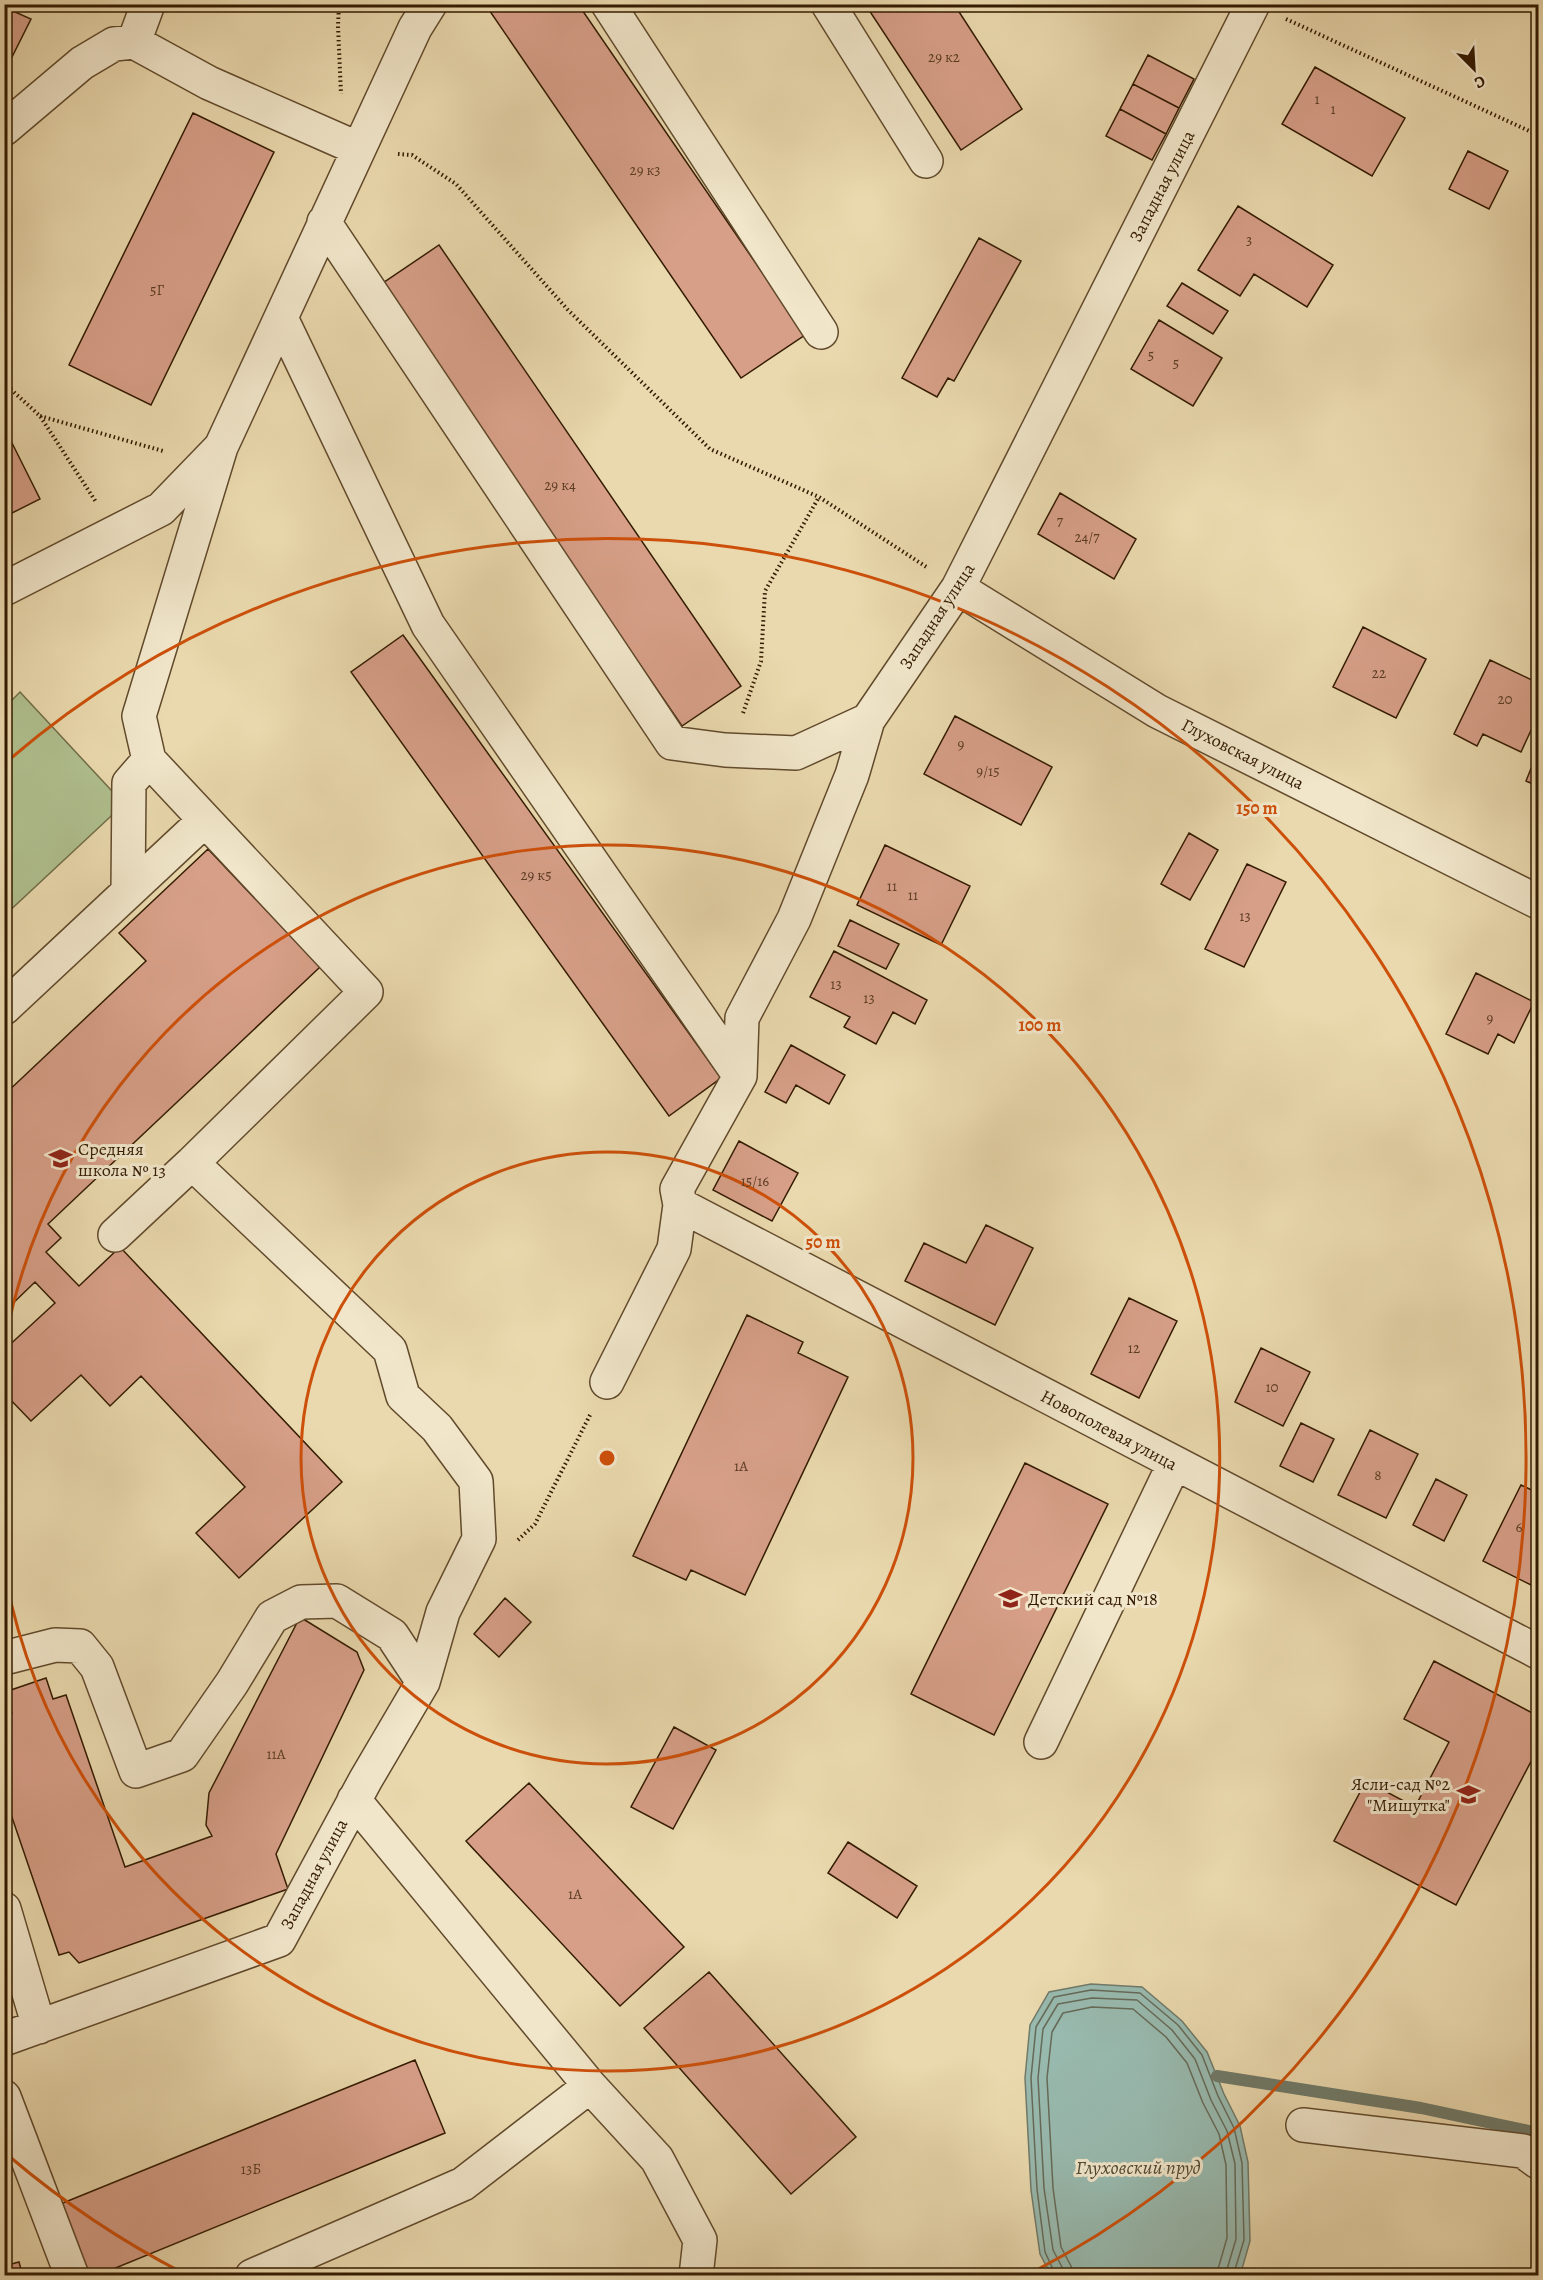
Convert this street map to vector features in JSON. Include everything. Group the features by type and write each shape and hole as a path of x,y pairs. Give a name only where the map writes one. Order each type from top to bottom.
{"street":[{"path":"134,42 148,4"},
{"path":"115,1235 192,1163 366,992 149,760 139,716 221,447 282,320 324,222 415,28 430,4"},
{"path":"609,4 821,332"},
{"path":"828,4 926,161"},
{"name":"Западная улица","path":"607,1382 674,1250 680,1205 677,1189 740,1076 742,1018 794,919 852,775 868,720 958,588 1253,4"},
{"path":"4,129 82,63 114,44 134,42 208,83 359,149"},
{"path":"324,222 672,743 725,750 796,753 868,720"},
{"path":"282,320 428,625 740,1076"},
{"path":"4,589 161,509 221,447"},
{"name":"Глуховская улица","path":"958,588 1157,711 1539,902"},
{"path":"128,891 129,783 149,760"},
{"path":"4,1008 205,820"},
{"name":"Западная улица","path":"4,2039 279,1940 354,1800 423,1682 443,1612 479,1539 476,1481 437,1428 403,1396 390,1350 192,1163"},
{"name":"Новополевая улица","path":"680,1205 1173,1464 1539,1652"},
{"path":"1041,1742 1173,1464"},
{"path":"4,1658 55,1645 80,1646 97,1667 135,1771 183,1755 232,1683 272,1617 301,1602 337,1601 392,1635 423,1682"},
{"path":"354,1800 590,2086 657,2159 700,2240 696,2276"},
{"path":"4,1909 39,2026"},
{"path":"252,2276 463,2184 590,2086"},
{"path":"4,2097 72,2276"},
{"path":"1303,2125 1522,2151 1539,2162"}],"path":[{"path":"326,135 342,95 339,4"},
{"path":"1284,18 1539,135"},
{"path":"359,149 412,155 456,184 568,309 710,449 819,497 958,588"},
{"path":"4,383 40,416 97,503"},
{"path":"40,416 164,451"},
{"path":"725,750 745,709 761,661 765,591 819,497"},
{"path":"510,1548 535,1524 607,1382"}],"green space":[{"path":"20,692 124,804 5,915 5,707"}],"water":[{"name":"Глуховский пруд","path":"1091,1984 1142,1987 1182,2021 1207,2052 1240,2126 1248,2162 1250,2241 1242,2269 1237,2275 1051,2275 1040,2254 1031,2190 1025,2078 1030,2025 1049,1992"}],"building":[{"path":"485,4 578,4 805,335 741,378"},
{"path":"865,4 954,4 1022,109 961,150"},
{"path":"4,7 31,19 4,73"},
{"path":"1148,55 1194,79 1179,108 1133,84"},
{"path":"1315,67 1405,118 1372,176 1282,124"},
{"path":"1133,84 1179,108 1166,134 1120,109"},
{"path":"1120,109 1166,134 1152,160 1106,136"},
{"path":"193,113 274,152 151,405 69,365"},
{"path":"1468,151 1508,171 1489,209 1449,189"},
{"path":"1238,206 1333,265 1307,307 1254,274 1240,296 1198,270"},
{"path":"979,238 1021,261 954,381 948,378 937,397 902,378"},
{"path":"439,245 741,686 682,726 380,285"},
{"path":"1182,283 1228,311 1213,334 1167,306"},
{"path":"1159,320 1222,358 1193,406 1131,369"},
{"path":"4,427 40,499 4,517"},
{"path":"1060,493 1136,539 1114,579 1038,534"},
{"path":"1363,627 1426,659 1396,718 1333,687"},
{"path":"403,635 721,1078 669,1116 351,672"},
{"path":"1490,660 1538,683 1538,715 1521,752 1483,734 1477,746 1454,734"},
{"path":"955,716 1052,767 1021,825 924,774"},
{"path":"1538,751 1538,786 1526,781"},
{"path":"1189,833 1218,850 1190,900 1161,884"},
{"path":"885,845 970,886 941,945 857,905"},
{"name":"Средняя школа № 13","path":"208,849 320,967 48,1224 61,1238 46,1252 79,1286 120,1247 342,1482 239,1578 196,1533 245,1487 141,1376 110,1406 81,1375 31,1421 4,1393 4,1350 55,1303 35,1282 8,1308 4,1304 4,1095 146,961 119,933"},
{"path":"1247,864 1286,882 1244,967 1205,949"},
{"path":"850,920 899,944 886,969 838,946"},
{"path":"834,951 927,1000 915,1024 893,1012 876,1044 844,1027 850,1017 810,997"},
{"path":"1476,973 1534,1002 1514,1043 1498,1034 1488,1054 1446,1034"},
{"path":"791,1045 845,1075 829,1104 796,1085 786,1103 765,1092"},
{"path":"739,1141 798,1173 772,1221 713,1190"},
{"path":"986,1225 1033,1248 995,1325 905,1281 924,1243 966,1263"},
{"path":"1129,1298 1177,1321 1139,1398 1091,1374"},
{"path":"747,1315 803,1342 798,1353 848,1377 745,1595 691,1570 686,1580 633,1556"},
{"path":"1261,1348 1310,1372 1283,1426 1235,1402"},
{"path":"1301,1423 1334,1439 1313,1482 1280,1466"},
{"path":"1370,1430 1418,1454 1386,1518 1338,1495"},
{"name":"Детский сад №18","path":"1025,1463 1108,1504 994,1735 911,1694"},
{"path":"1436,1479 1467,1495 1444,1541 1413,1525"},
{"path":"1521,1485 1538,1493 1538,1569 1531,1585 1483,1561"},
{"path":"505,1598 531,1622 499,1657 474,1634"},
{"path":"300,1617 357,1652 364,1670 276,1854 288,1889 79,1963 69,1952 59,1955 4,1794 4,1716 12,1713 5,1692 46,1678 53,1699 66,1695 125,1867 212,1836 206,1825 209,1793"},
{"name":"Ясли-сад №2 \"Мишутка\"","path":"1434,1661 1538,1716 1538,1748 1456,1905 1334,1841 1366,1781 1415,1807 1449,1742 1404,1719"},
{"path":"674,1727 716,1750 673,1829 631,1807"},
{"path":"529,1783 684,1947 620,2006 466,1841"},
{"path":"848,1842 917,1886 897,1918 828,1873"},
{"path":"709,1972 856,2137 791,2194 644,2028"},
{"path":"415,2060 445,2133 96,2276 87,2276 58,2205"},
{"path":"19,2262 23,2276 4,2276 4,2266"}],"waterway":[{"path":"1217,2076 1421,2108 1538,2133"}],"place":[{"name":"Средняя школа № 13","path":"60,1159"},
{"name":"Детский сад №18","path":"1010,1599"},
{"name":"Ясли-сад №2 \"Мишутка\"","path":"1468,1794"}]}
